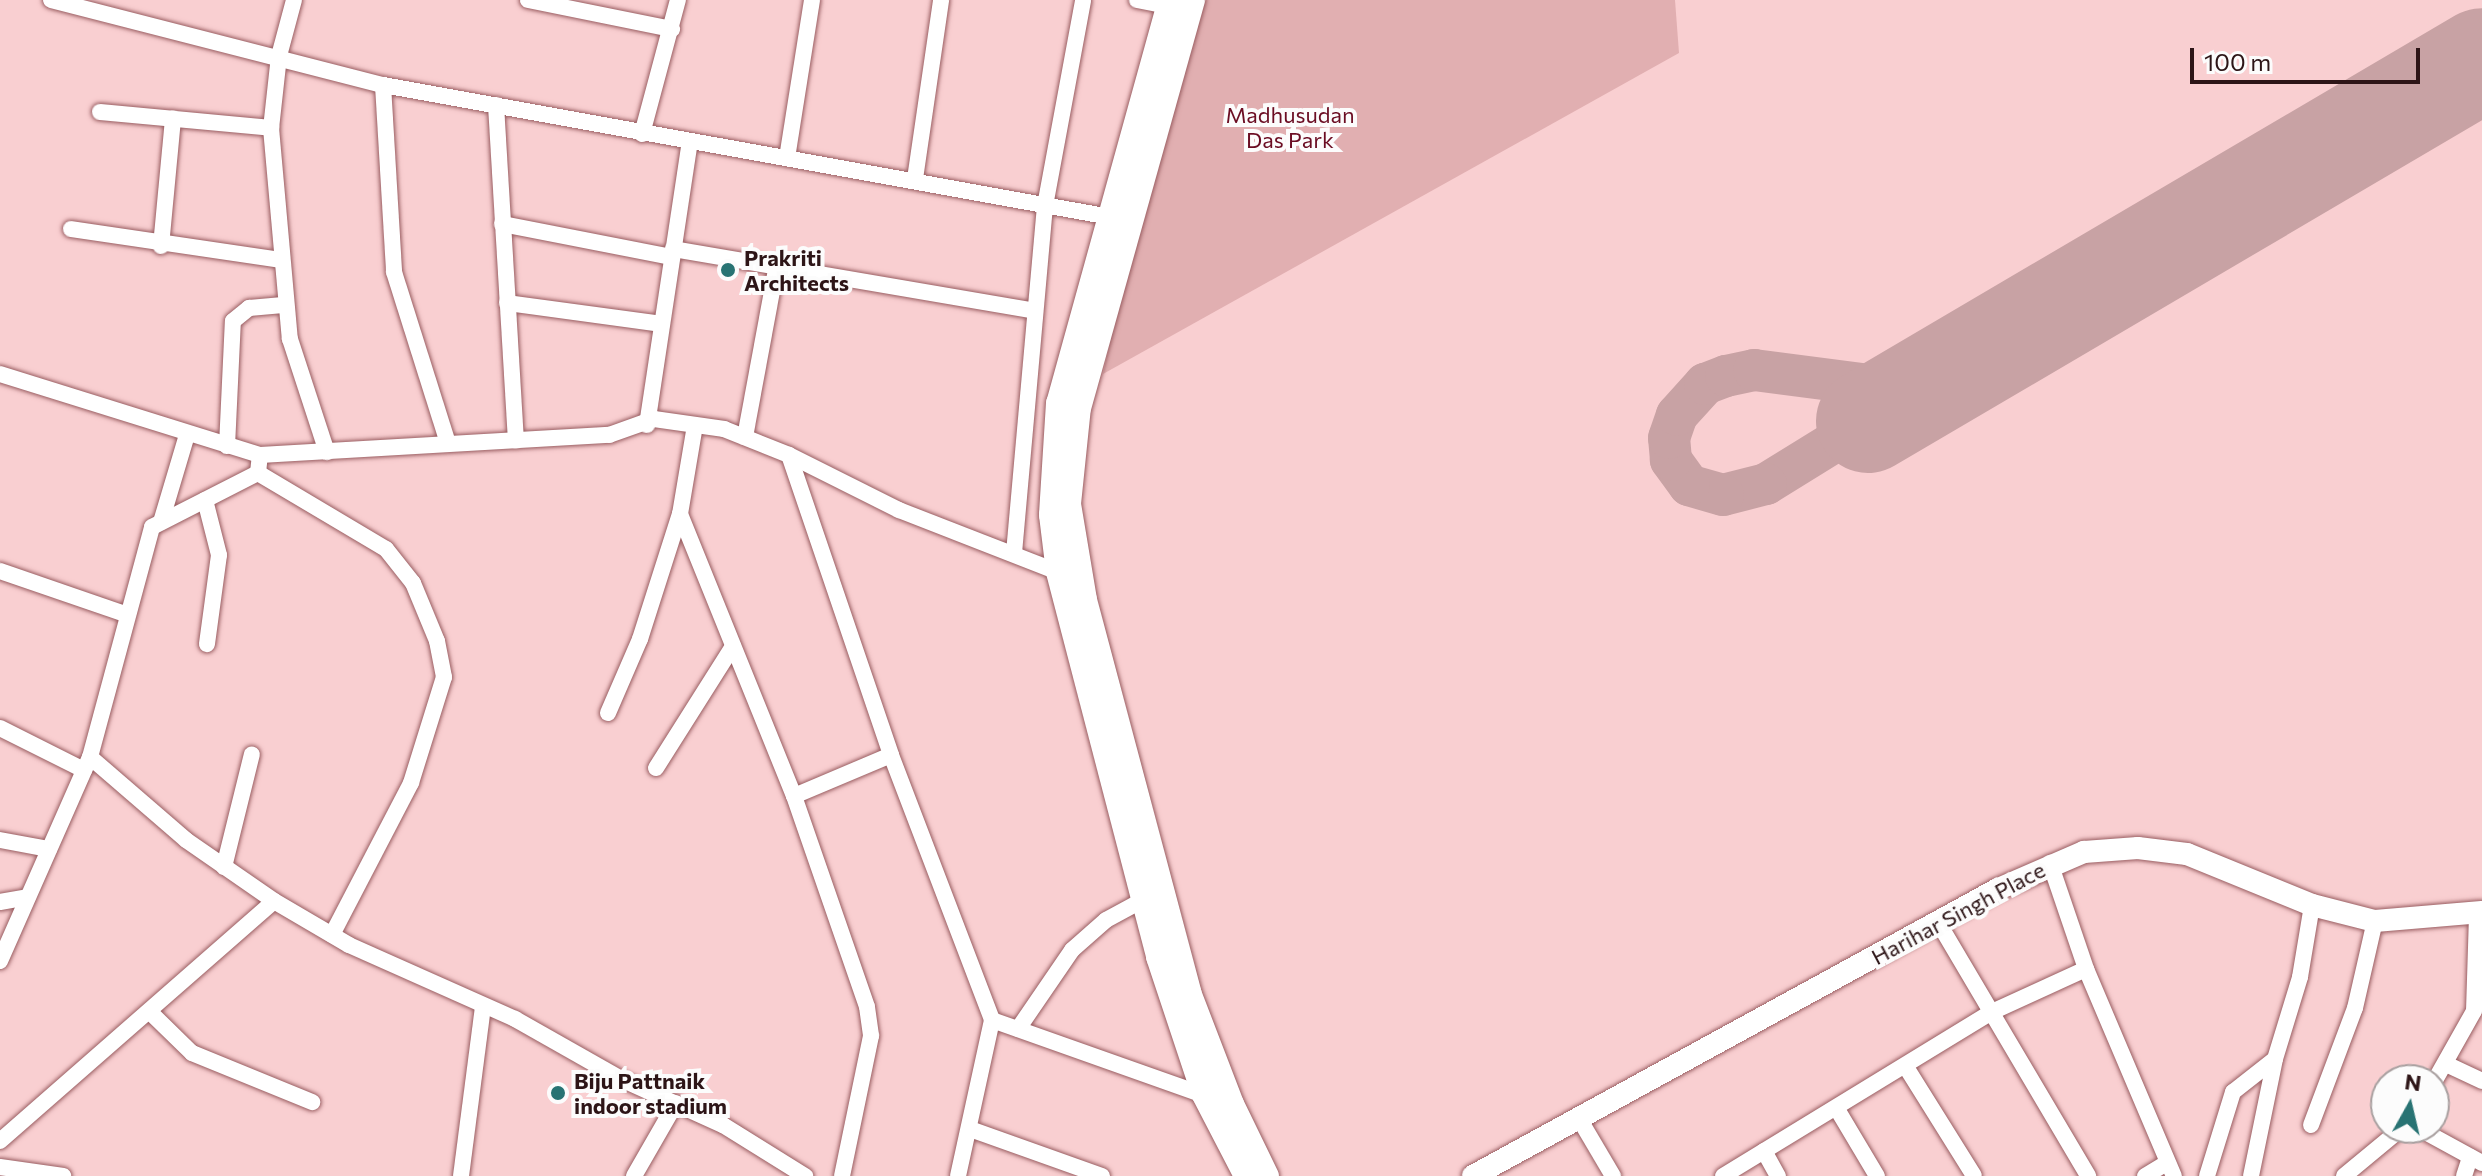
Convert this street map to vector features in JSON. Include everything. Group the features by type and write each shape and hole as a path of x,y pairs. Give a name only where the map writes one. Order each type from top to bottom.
{"main road":[{"path":"1193,0 1079,407 1069,504 1085,600 1189,992 1232,1104 1267,1176"},
{"path":"1169,3 1058,403 1050,468 1058,572 1143,900 1204,1095 1246,1176"}],"street":[{"path":"51,0 383,85 642,134 915,179 1110,217"},
{"path":"294,0 279,56 271,128 290,339 327,452"},
{"path":"528,0 672,29"},
{"path":"642,134 678,0"},
{"path":"787,158 812,0"},
{"path":"915,179 941,0"},
{"path":"1014,553 1045,206 1083,0"},
{"path":"1137,0 1169,3"},
{"path":"383,85 394,272 448,443"},
{"path":"496,105 516,440"},
{"path":"100,112 271,128"},
{"path":"161,246 173,119"},
{"path":"647,425 690,141"},
{"path":"502,224 673,253 777,265 1035,311"},
{"path":"71,229 161,246 281,260"},
{"path":"745,437 777,265"},
{"path":"507,303 662,324"},
{"path":"227,446 233,321 249,308 286,305"},
{"path":"0,374 227,446 386,549 413,583 437,641 444,677 441,701 411,783 332,935"},
{"path":"0,961 87,764 148,533 161,522 205,500 259,464 327,452 609,435 647,425 654,419 745,437 789,455 899,510 1058,572"},
{"path":"608,713 640,639 680,514 695,425"},
{"path":"161,522 187,435"},
{"path":"789,455 891,755 992,1020 958,1176"},
{"path":"205,500 219,555 207,644"},
{"path":"680,514 794,796 867,1007 871,1036 842,1176"},
{"path":"0,571 128,615"},
{"path":"656,768 733,646"},
{"path":"0,728 87,764 224,867 332,935 483,1006 676,1103 805,1176"},
{"path":"224,867 252,754"},
{"path":"794,796 891,755"},
{"path":"0,840 49,849"},
{"name":"Harihar Singh Place","path":"1473,1176 1938,922 2050,863 2084,852 2125,849 2187,854 2312,905 2375,921 2479,912"},
{"path":"2050,863 2086,969 2171,1169 2145,1176"},
{"path":"0,902 28,897"},
{"path":"1018,1029 1072,950 1106,920 1143,900"},
{"path":"0,1141 152,1014 274,901"},
{"path":"2251,1176 2275,1059 2300,977 2312,905"},
{"path":"2446,1064 2474,1011 2479,912"},
{"path":"2311,1125 2355,1008 2375,921"},
{"path":"1938,922 2088,1176"},
{"path":"1723,1176 1992,1012 2086,969"},
{"path":"461,1176 483,1006"},
{"path":"152,1014 192,1053 312,1102"},
{"path":"992,1020 1204,1095"},
{"path":"2207,1176 2233,1092 2275,1059"},
{"path":"2450,1066 2482,1081"},
{"path":"1906,1067 1974,1176"},
{"path":"634,1176 676,1103"},
{"path":"1837,1109 1877,1176"},
{"path":"1580,1120 1613,1176"},
{"path":"970,1129 1102,1176"},
{"path":"2344,1176 2383,1144"},
{"path":"2447,1144 2476,1160 2464,1176"},
{"path":"1764,1151 1778,1176"},
{"path":"0,1167 63,1176"}],"green space":[{"name":"Madhusudan Das Park","path":"1187,0 1675,0 1679,53 1103,374"}],"taxiway":[{"path":"1868,421 1766,484 1723,495 1689,485 1671,460 1669,438 1677,415 1705,384 1726,376 1754,370 1893,388 1984,353"}],"runway":[{"path":"1868,421 2482,60"}],"place":[{"name":"Prakriti Architects","path":"728,270"},
{"name":"Biju Pattnaik indoor stadium","path":"558,1093"}]}
